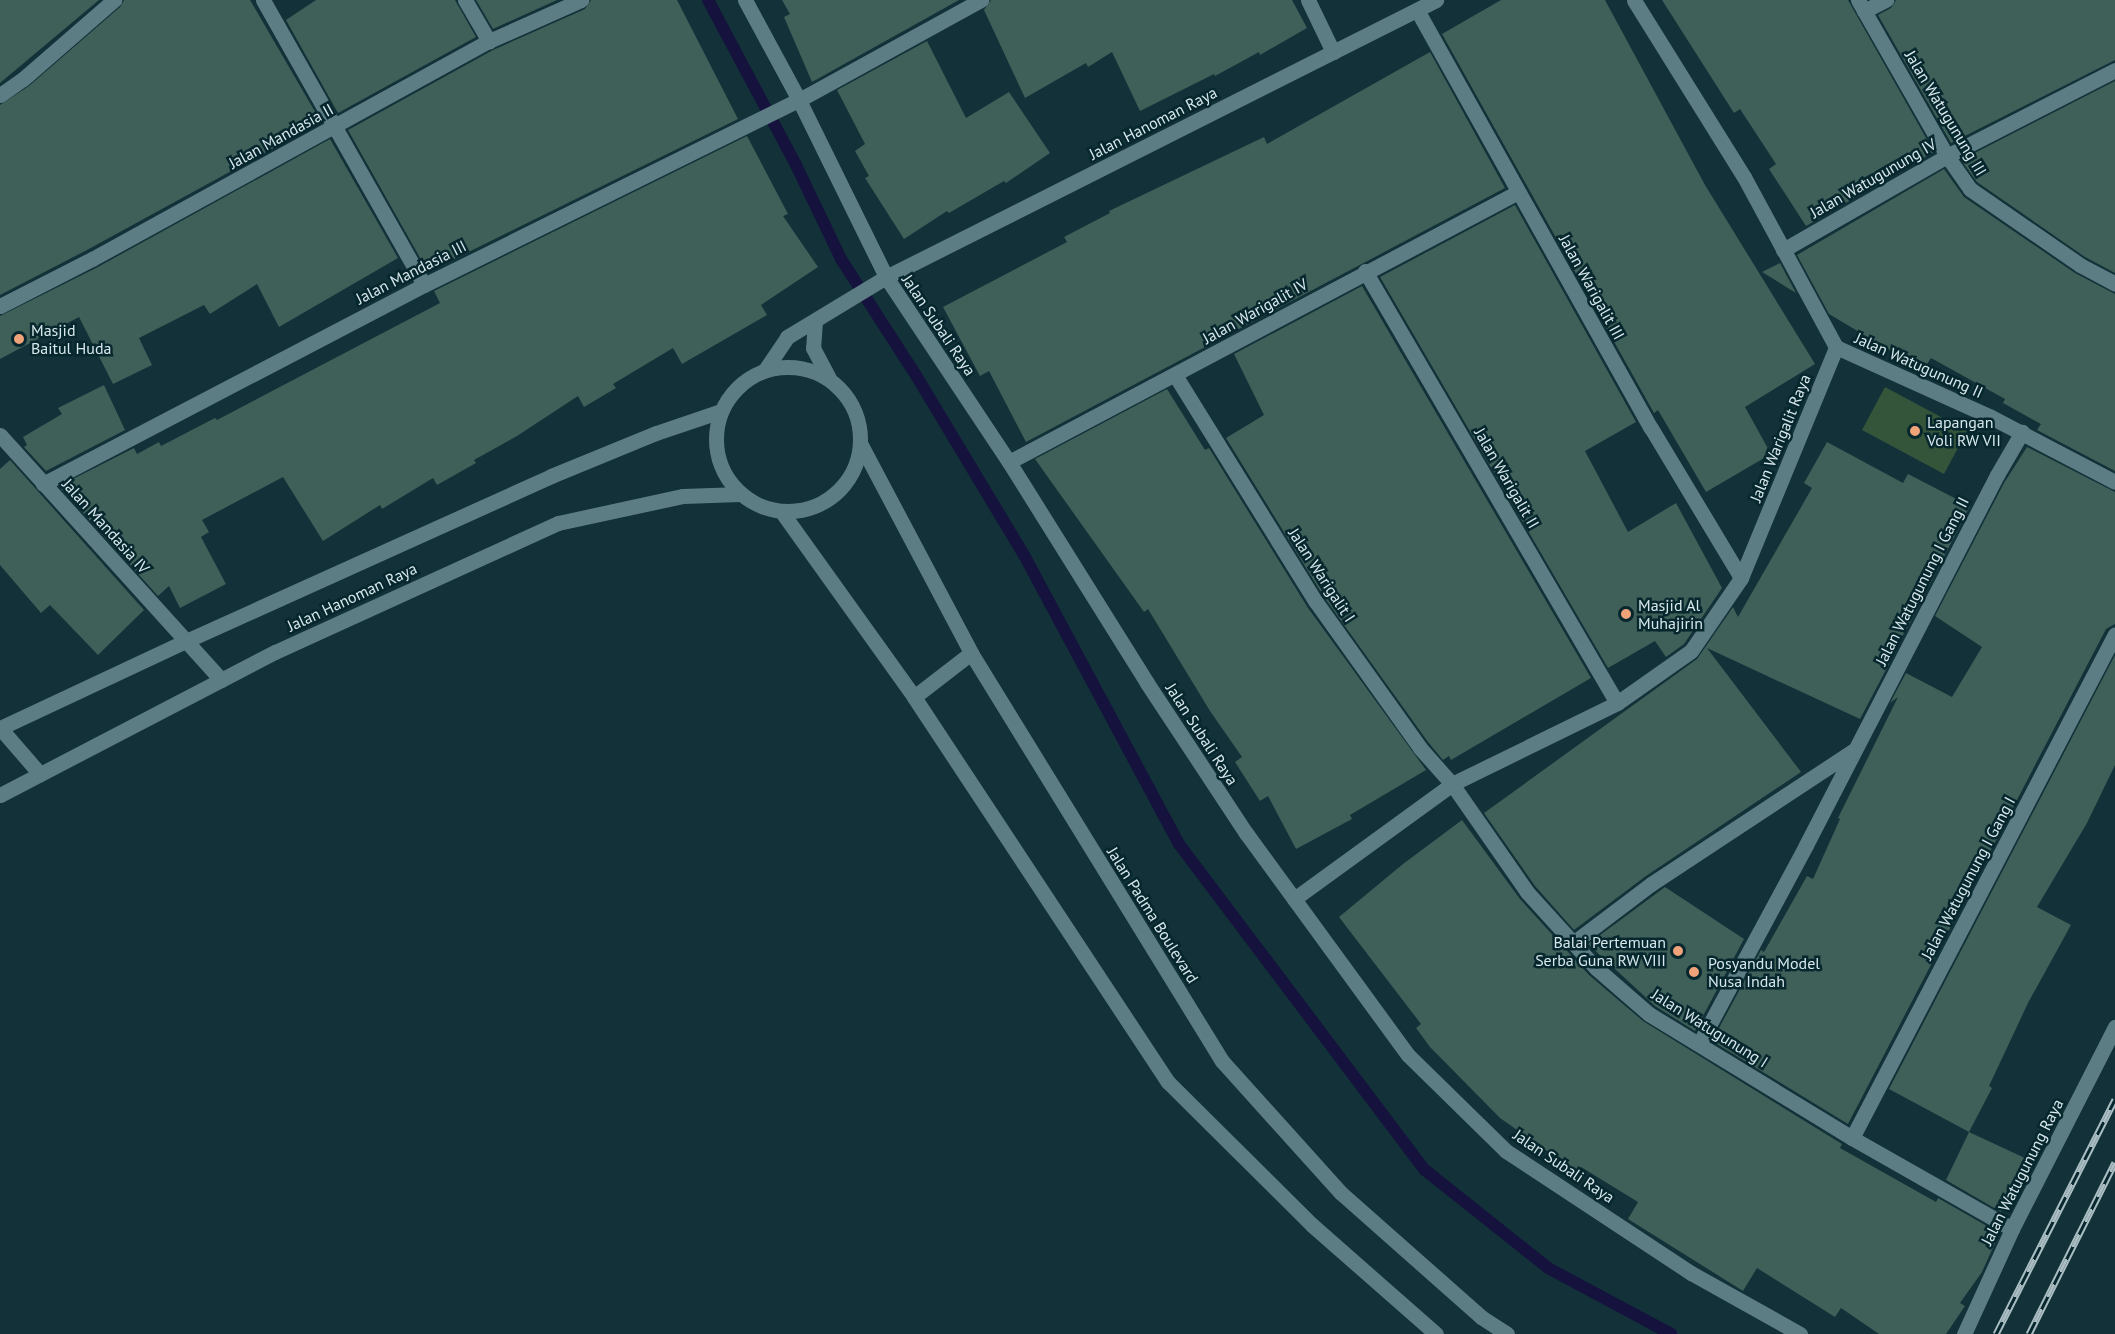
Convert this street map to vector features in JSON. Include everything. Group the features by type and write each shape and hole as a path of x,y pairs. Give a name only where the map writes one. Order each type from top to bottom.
{"street":[{"path":"0,95 23,79 114,0"},
{"path":"263,0 424,285"},
{"path":"465,0 489,41"},
{"name":"Jalan Mandasia II","path":"0,306 335,127 489,41 581,0"},
{"name":"Jalan Subali Raya","path":"745,0 799,100 886,277 1009,462 1160,703 1246,833 1408,1055 1506,1151 1691,1273 1800,1334"},
{"name":"Jalan Mandasia III","path":"44,484 424,285 799,100 981,0"},
{"path":"1308,0 1333,52"},
{"name":"Jalan Hanoman Raya","path":"815,321 886,277 1436,0"},
{"path":"1634,0 1744,177 1836,347"},
{"path":"1861,6 1886,0"},
{"name":"Jalan Watugunung III","path":"1861,6 1947,156 1976,195 2080,265 2115,284"},
{"name":"Jalan Warigalit III","path":"1417,10 1651,428 1741,578"},
{"name":"Jalan Watugunung IV","path":"1783,250 1947,156 2113,73"},
{"name":"Jalan Warigalit IV","path":"1009,462 1175,375 1365,271 1518,192"},
{"name":"Jalan Warigalit II","path":"1365,271 1617,703"},
{"path":"765,370 787,337 815,321"},
{"path":"815,321 813,348 829,378 847,396 858,418 860,443 855,466 843,486 826,501 804,510 782,511 759,506 740,494 726,477 717,456 716,433 721,411 732,393 747,380 765,370 786,366 806,369 829,378"},
{"name":"Jalan Warigalit Raya","path":"1294,899 1452,784 1617,703 1691,651 1741,578 1836,347"},
{"name":"Jalan Watugunung II","path":"1836,347 2022,432 2115,482"},
{"name":"Jalan Warigalit I","path":"1175,375 1316,602 1420,748 1452,784"},
{"name":"Jalan Hanoman Raya","path":"0,728 551,476 656,432 721,411"},
{"name":"Jalan Watugunung I Gang II","path":"1700,1044 1992,485 2022,432"},
{"name":"Jalan Mandasia IV","path":"0,435 221,680"},
{"name":"Jalan Padma Boulevard","path":"860,443 971,653 1222,1061 1341,1193 1481,1317 1507,1334"},
{"name":"Jalan Hanoman Raya","path":"0,795 275,652 558,523 683,496 740,494"},
{"path":"782,511 914,697 1168,1082 1312,1225 1436,1334"},
{"name":"Jalan Watugunung I Gang I","path":"1852,1138 2115,634"},
{"path":"914,697 971,653"},
{"path":"0,728 40,774"},
{"name":"Jalan Watugunung I Gang II","path":"1573,943 1651,884 1856,749"},
{"name":"Jalan Watugunung I","path":"1452,784 1527,892 1596,968 1649,1014 1852,1138 2012,1229"},
{"name":"Jalan Watugunung Raya","path":"1964,1334 2012,1229 2115,1027"}],"green space":[{"name":"Lapangan Voli RW VII","path":"1885,387 1967,431 1944,474 1862,430"}],"building":[{"path":"0,0 99,0 0,83"},
{"path":"124,0 250,0 321,122 0,295 0,105 29,86 120,7"},
{"path":"316,0 455,0 476,37 338,113 286,20"},
{"path":"476,0 557,0 493,29"},
{"path":"591,0 677,0 738,119 428,272 348,130 493,50 585,9"},
{"path":"782,0 959,0 812,82 784,17 790,14"},
{"path":"991,0 1292,0 1307,28 1260,55 1259,52 1215,76 1214,74 1140,111 1112,52 1088,67 1086,63 1025,98 984,10"},
{"path":"1501,0 1605,0 1705,185 1815,364 1745,407 1771,454 1706,492 1658,410 1654,413 1442,34"},
{"path":"1662,0 1848,0 1934,152 1806,226 1769,169 1776,164 1740,109 1734,113"},
{"path":"1896,0 2115,0 2115,60 1951,143 1878,15 1891,8"},
{"path":"927,41 966,118 1009,92 1050,153 1006,183 1004,181 949,213 947,211 904,239 865,178 869,176 855,151 865,144 837,90"},
{"path":"1430,52 1505,188 1026,442 989,371 980,376 943,307 1067,242 1064,237 1110,213 1109,211 1264,137 1267,144"},
{"path":"2115,81 2115,273 2085,257 1977,182 1961,160"},
{"path":"747,136 788,214 783,216 818,267 761,305 767,315 682,364 673,348 613,384 616,388 584,407 578,396 517,436 474,460 476,463 437,485 433,478 382,509 380,505 323,541 283,477 202,520 209,532 201,537 226,584 180,608 169,586 158,596 59,486 134,448 137,454 159,442 161,446 215,418 217,420 440,303 434,291"},
{"path":"330,139 398,258 279,327 257,284 210,314 204,305 139,338 152,365 113,384 79,317 0,359 0,316 96,268"},
{"path":"1944,169 1964,197 2075,273 2115,294 2115,471 2037,430 2041,424 2003,403 2005,399 1931,358 1923,370 1829,314 1797,255"},
{"path":"1515,205 1636,422 1585,451 1628,532 1676,503 1722,588 1684,644 1666,657 1655,641 1608,668 1380,277"},
{"path":"1780,263 1796,293 1762,272"},
{"path":"1362,286 1591,678 1451,760 1449,756 1443,760 1428,742 1324,597 1226,438 1264,415 1234,354"},
{"path":"104,385 125,430 46,471 24,447 27,445 23,437 62,414 58,408"},
{"path":"1167,389 1205,450 1209,448 1308,608 1426,770 1350,815 1352,819 1296,849 1268,796 1260,801 1235,762 1242,757 1210,711 1148,609 1144,612 1035,459"},
{"path":"1827,442 1903,483 1908,474 1970,506 1908,627 1886,662 1889,664 1860,719 1707,648 1801,772 1646,876 1574,930 1535,886 1484,813 1697,659 1733,607 1738,617 1812,488 1804,483"},
{"path":"2027,447 2115,492 2115,624 2106,629 1848,1124 1712,1041 1761,950 1764,952 1807,876 1813,879 1840,819 1838,818 1898,697 1890,703 1906,673 1952,697 1982,647 1935,616 2004,483"},
{"path":"10,460 144,610 98,655 50,605 41,613 0,565 0,469"},
{"path":"2115,655 2115,765 2087,823 2037,907 2071,925 2028,1003 1989,1086 1992,1088 1969,1132 1889,1089"},
{"path":"1462,820 1520,899 1589,975 1643,1021 1842,1144 1840,1148 1936,1202 1938,1198 1992,1229 1988,1238 1995,1243 1982,1272 1960,1303 1965,1306 1946,1334 1879,1334 1841,1308 1835,1317 1757,1268 1743,1291 1628,1219 1638,1202 1581,1167 1577,1172 1500,1118 1430,1047 1416,1028 1421,1024 1339,917 1403,864"},
{"name":"Balai Pertemuan Serba Guna RW VIII","path":"1665,887 1744,939 1695,1031 1655,1006 1588,944"},
{"path":"1969,1132 2027,1159 2001,1212 1946,1180"}],"waterway":[{"path":"708,0 796,165 841,259 917,377 1024,555 1179,844 1425,1170 1548,1268 1671,1334"}],"railway":[{"path":"1996,1334 2115,1099"},
{"path":"2029,1334 2115,1162"}],"place":[{"name":"Masjid Baitul Huda","path":"19,339"},
{"name":"Lapangan Voli RW VII","path":"1915,431"},
{"name":"Masjid Al Muhajirin","path":"1626,614"},
{"name":"Balai Pertemuan Serba Guna RW VIII","path":"1678,951"},
{"name":"Posyandu Model Nusa Indah","path":"1694,972"}]}
